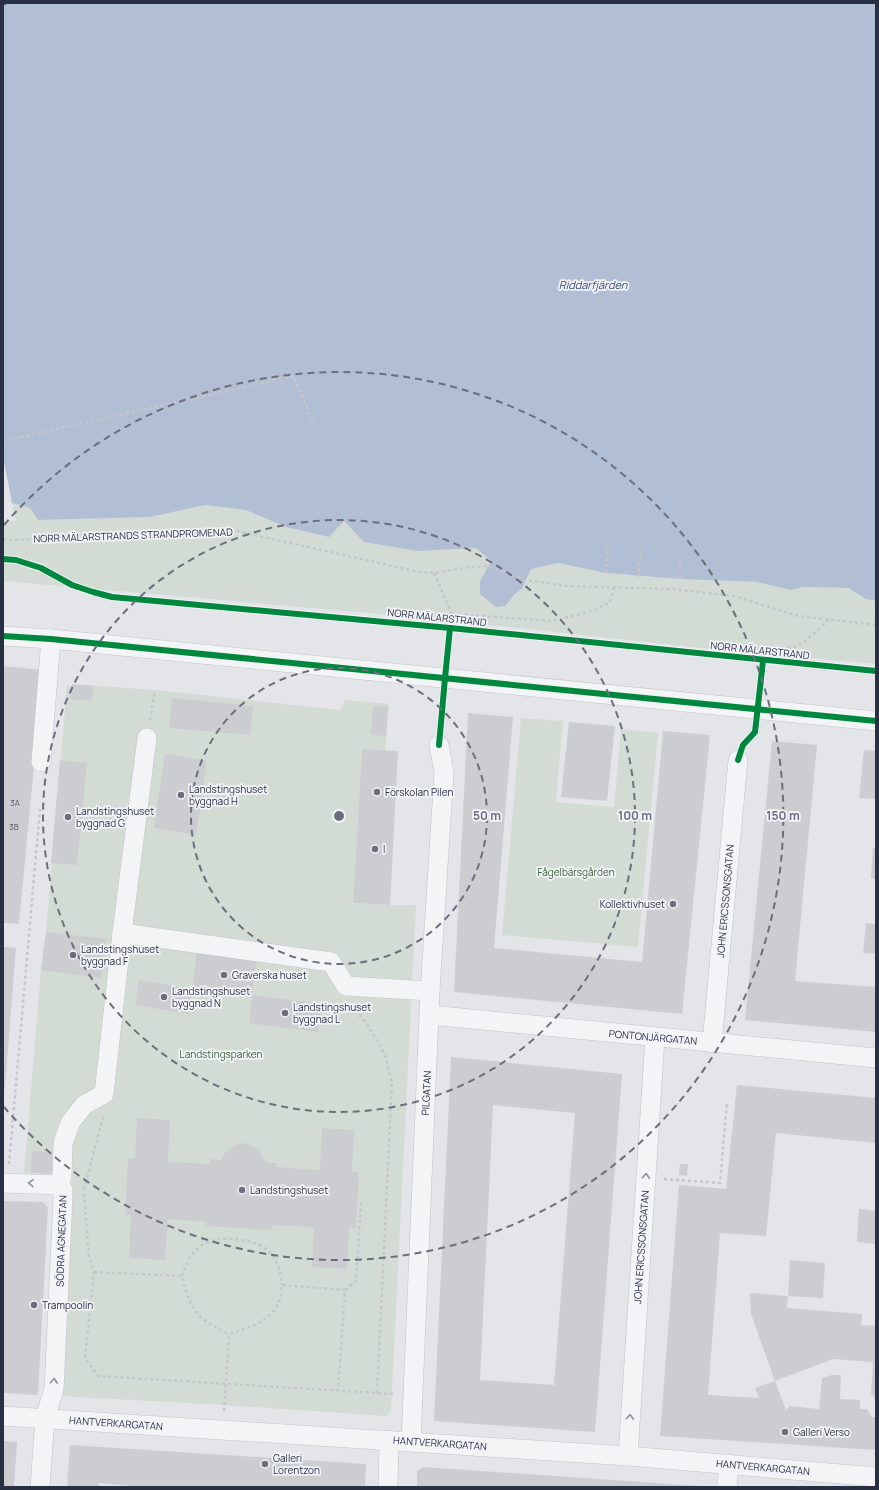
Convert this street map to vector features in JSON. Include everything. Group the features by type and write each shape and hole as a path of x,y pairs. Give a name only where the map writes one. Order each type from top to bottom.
{"street":[{"path":"3,630 51,639"},
{"path":"3,636 51,639 876,721"},
{"path":"41,762 51,639"},
{"path":"104,1094 122,933 147,738"},
{"name":"PILGATAN","path":"411,1441 430,991 444,773 439,745"},
{"name":"JOHN ERICSSONSGATAN","path":"712,1043 738,760"},
{"path":"122,933 331,962 346,986 430,991"},
{"name":"PONTONJÄRGATAN","path":"430,1015 876,1058"},
{"name":"JOHN ERICSSONSGATAN","path":"628,1456 654,1037"},
{"name":"SÖDRA AGNEGATAN","path":"40,1487 45,1418 54,1389 63,1198 63,1190 60,1185 62,1174 63,1143 70,1124 84,1105 104,1094"},
{"path":"5,1183 60,1185"},
{"name":"HANTVERKARGATAN","path":"3,1416 628,1456 876,1477"},
{"path":"388,1487 389,1440"},
{"path":"727,1487 729,1464"}],"path":[{"path":"3,441 293,376 314,424"},
{"path":"606,573 608,544"},
{"path":"638,577 641,551"},
{"path":"680,560 680,579"},
{"path":"434,573 452,614 450,628"},
{"path":"452,614 553,622 593,611 610,602 614,587"},
{"path":"763,661 764,655 769,651 794,646 801,643 829,620"},
{"path":"147,738 155,690"},
{"path":"5,1183 40,809"},
{"path":"346,986 345,1000 368,1025 385,1055 392,1082 377,1393"},
{"path":"104,1094 108,1102 84,1187 88,1256 94,1272 85,1358 98,1376 413,1396"},
{"path":"645,1178 720,1183 727,1102"},
{"path":"282,1286 345,1290 356,1281 361,1203"},
{"path":"213,1240 245,1240 258,1244 270,1252 279,1267 282,1286 279,1303 267,1319 248,1328 229,1334 209,1324 195,1312 186,1293 182,1276 190,1257 198,1248 213,1240"},
{"path":"94,1272 182,1276"},
{"path":"338,1391 345,1290"},
{"path":"222,1429 229,1334"}],"green space":[{"path":"12,503 30,508 38,520 150,517 205,505 246,510 286,527 344,521 418,551 476,548 491,561 480,581 513,598 516,593 522,589 531,569 558,563 606,573 680,579 757,582 790,590 804,587 848,588 866,599 876,601 876,664 729,651 415,617 3,581 3,520 16,521"},
{"name":"Landstingsparken","path":"72,684 155,690 341,710 345,700 389,704 385,751 362,750 353,903 416,905 391,1411 386,1416 58,1396 72,1174 24,1173 67,685 71,686"},
{"name":"Fågelbärsgården","path":"521,718 563,721 556,802 614,807 621,729 658,733 638,947 502,935"}],"water":[{"name":"Riddarfjärden","path":"3,3 876,3 876,601 866,599 848,588 804,587 790,590 757,582 680,579 606,573 558,563 531,569 522,589 516,593 505,606 496,607 480,594 480,581 491,561 476,548 418,551 364,542 344,521 329,537 286,527 246,510 205,505 150,517 38,520 30,508 12,503 3,457"}],"building":[{"path":"3,666 43,670 19,924 3,923"},
{"path":"72,684 94,686 92,701 70,699"},
{"path":"172,698 253,706 250,735 169,728"},
{"path":"373,706 388,707 386,736 371,735"},
{"path":"468,713 513,717 494,948 642,962 663,731 710,735 682,1014 454,992"},
{"path":"569,722 615,726 607,801 561,797"},
{"path":"772,741 817,745 795,981 876,987 876,1032 745,1020"},
{"name":"I","path":"362,749 398,751 390,905 353,903"},
{"path":"864,750 876,751 876,799 859,798"},
{"name":"Landstingshuset byggnad H","path":"165,754 207,761 196,835 154,828"},
{"name":"Landstingshuset byggnad G","path":"60,760 87,763 77,865 51,863"},
{"path":"873,848 876,848 876,879 871,878"},
{"path":"866,923 876,924 876,954 863,953"},
{"name":"Landstingshuset byggnad F","path":"46,932 106,939 101,978 41,970"},
{"path":"3,947 16,948 4,1099 3,1099"},
{"path":"197,953 256,961 252,995 321,1004 318,1032 249,1023 252,996 192,989"},
{"name":"Landstingshuset byggnad N","path":"139,980 193,989 189,1014 135,1005"},
{"path":"451,1057 622,1074 595,1432 434,1421","holes":["493,1105 575,1113 554,1385 480,1380"]},
{"path":"737,1085 876,1098 876,1143 776,1133 766,1236 720,1233 708,1395 759,1398 755,1388 775,1381 786,1410 790,1406 819,1409 822,1378 832,1375 841,1375 840,1399 860,1400 860,1409 867,1409 872,1417 876,1417 876,1450 660,1436 679,1185 726,1189"},
{"name":"Landstingshuset","path":"137,1118 170,1120 168,1162 210,1164 210,1159 222,1160 224,1154 230,1149 236,1145 244,1143 259,1150 266,1163 277,1163 276,1167 320,1170 322,1128 354,1130 352,1172 359,1172 356,1228 349,1228 347,1269 312,1267 314,1227 273,1225 272,1230 206,1226 206,1222 168,1219 165,1260 129,1258 131,1215 125,1215 128,1158 135,1158"},
{"path":"32,1151 56,1152 55,1174 31,1173"},
{"path":"680,1164 688,1164 687,1176 679,1175"},
{"path":"3,1201 43,1202 48,1208 38,1395 3,1393"},
{"path":"859,1209 876,1211 876,1244 857,1242"},
{"path":"790,1260 825,1263 823,1298 788,1296"},
{"path":"750,1293 788,1296 787,1308 862,1314 861,1325 876,1326 876,1399 871,1394 873,1362 833,1359 775,1381 751,1314"},
{"path":"3,1441 17,1442 14,1487 3,1487"},
{"path":"70,1445 366,1464 365,1487 141,1487 99,1483 99,1487 67,1487"},
{"path":"423,1467 699,1487 417,1487 417,1471"}],"ferry route":[{"path":"3,5 8,3"}],"cycle path":[{"name":"NORR MÄLARSTRAND","path":"3,559 16,560 41,568 72,585 112,597 450,628 876,671"},
{"name":"NORR MÄLARSTRAND","path":"439,745 450,628"},
{"path":"3,636 51,639 876,721"},
{"name":"NORR MÄLARSTRAND","path":"738,760 743,745 755,732 763,661"}],"place":[{"name":"Förskolan Pilen","path":"377,792"},
{"name":"Landstingshuset byggnad H","path":"181,795"},
{"name":"Landstingshuset byggnad G","path":"68,817"},
{"name":"I","path":"375,849"},
{"name":"Kollektivhuset","path":"673,904"},
{"name":"Landstingshuset byggnad F","path":"73,955"},
{"name":"Graverska huset","path":"224,975"},
{"name":"Landstingshuset byggnad N","path":"164,997"},
{"name":"Landstingshuset byggnad L","path":"285,1013"},
{"name":"Landstingshuset","path":"242,1190"},
{"name":"Trampoolin","path":"34,1305"},
{"name":"Galleri Verso","path":"785,1432"},
{"name":"Galleri Lorentzon","path":"265,1464"}]}
